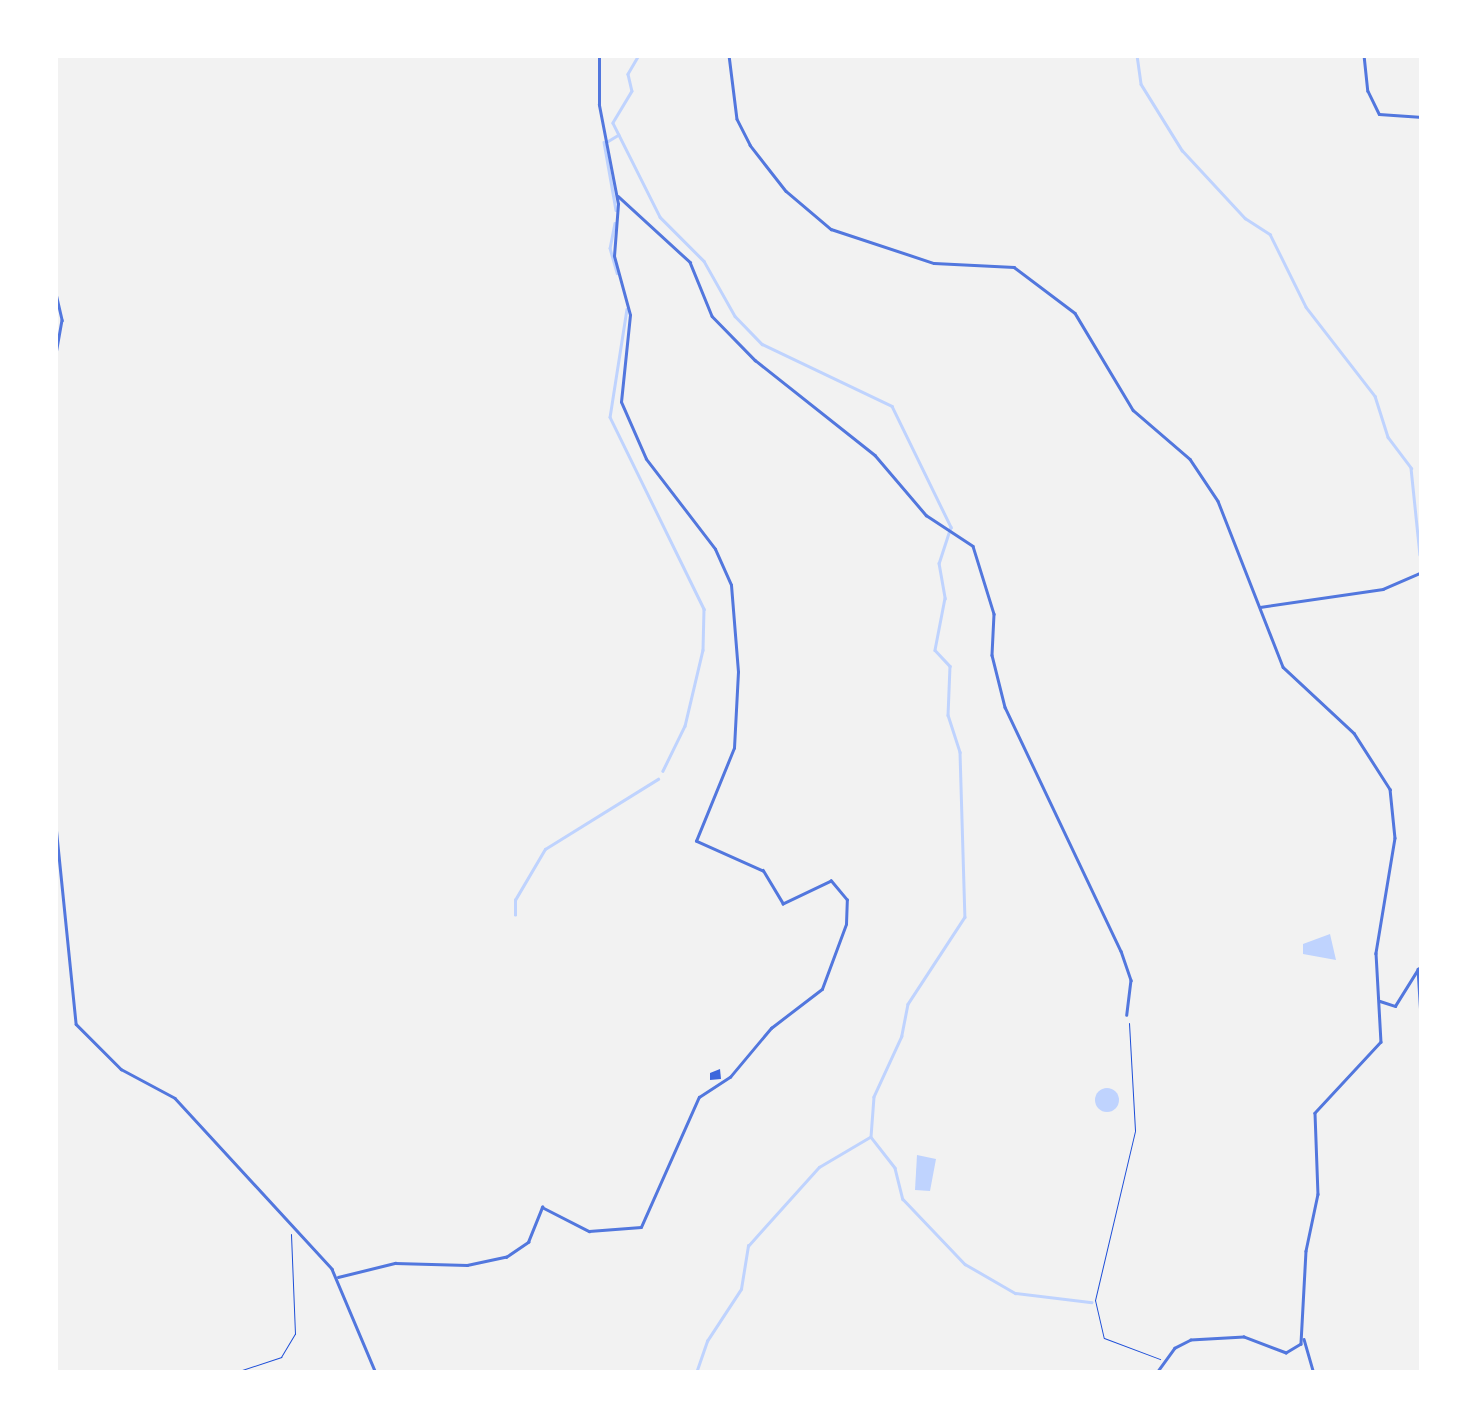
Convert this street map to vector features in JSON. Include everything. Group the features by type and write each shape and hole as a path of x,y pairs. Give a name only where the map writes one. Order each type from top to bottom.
{"street":[{"path":"338,1276 395,1263 467,1265 506,1257 528,1242 542,1207 589,1232 641,1227 699,1097 730,1077 771,1028 822,989 842,938 847,900 838,884 825,880 782,904 763,870 696,841 734,748 738,672 731,586 715,549 646,459 621,402 631,327 627,288 614,256 617,195 599,106 599,55"},
{"path":"729,55 737,119 750,145 786,191 831,229 942,264 1014,267 1075,313 1133,410 1190,459 1218,502 1283,666 1354,733 1390,789 1395,838 1378,940 1382,1042 1315,1112 1318,1194 1306,1251 1303,1338 1299,1349 1286,1353 1244,1338 1191,1340 1168,1357 1157,1373"},
{"path":"1364,55 1368,91 1379,114 1422,117"},
{"path":"617,195 693,266 708,310 755,360 838,423 926,515 973,546 986,576 994,614 992,655 1005,707 1121,952 1131,980 1127,1015"},
{"path":"55,289 62,320 55,359"},
{"path":"1422,338 1422,344"},
{"path":"1258,608 1383,588 1422,572"},
{"path":"55,816 76,1024 121,1069 175,1098 338,1276 376,1373"},
{"path":"1379,1000 1394,1006 1418,969 1422,1032"},
{"path":"1303,1338 1314,1373"}],"path":[{"path":"1127,1015 1136,1131 1128,1184 1097,1279 1094,1300 1104,1338 1127,1350 1168,1357"},
{"path":"233,1373 280,1356 296,1334 291,1233 283,1226"}],"water":[{"path":"1330,934 1336,960 1303,954 1303,944"},
{"path":"1107,1088 1116,1091 1116,1109 1107,1112 1098,1109 1095,1100 1098,1091"},
{"path":"917,1155 936,1159 930,1191 915,1190"}],"building":[{"path":"720,1069 721,1079 710,1080 710,1073"}],"waterway":[{"path":"639,55 628,74 632,91 613,123 660,217 704,261 735,316 762,344 892,406 951,527 939,563 945,598 935,650 950,666 948,715 960,752 965,917 908,1004 902,1036 874,1097 871,1137 895,1168 903,1199 965,1264 1015,1293 1091,1302"},
{"path":"1137,55 1141,84 1182,150 1245,218 1270,234 1306,307 1375,396 1388,437 1411,468 1420,555"},
{"path":"608,141 618,135"},
{"path":"604,142 616,210"},
{"path":"615,223 610,248 617,273"},
{"path":"627,309 610,417 704,609 703,650 685,726 663,771"},
{"path":"515,915 515,900 545,849 658,779"},
{"path":"696,1373 707,1341 741,1289 748,1246 819,1167 870,1137"}]}
